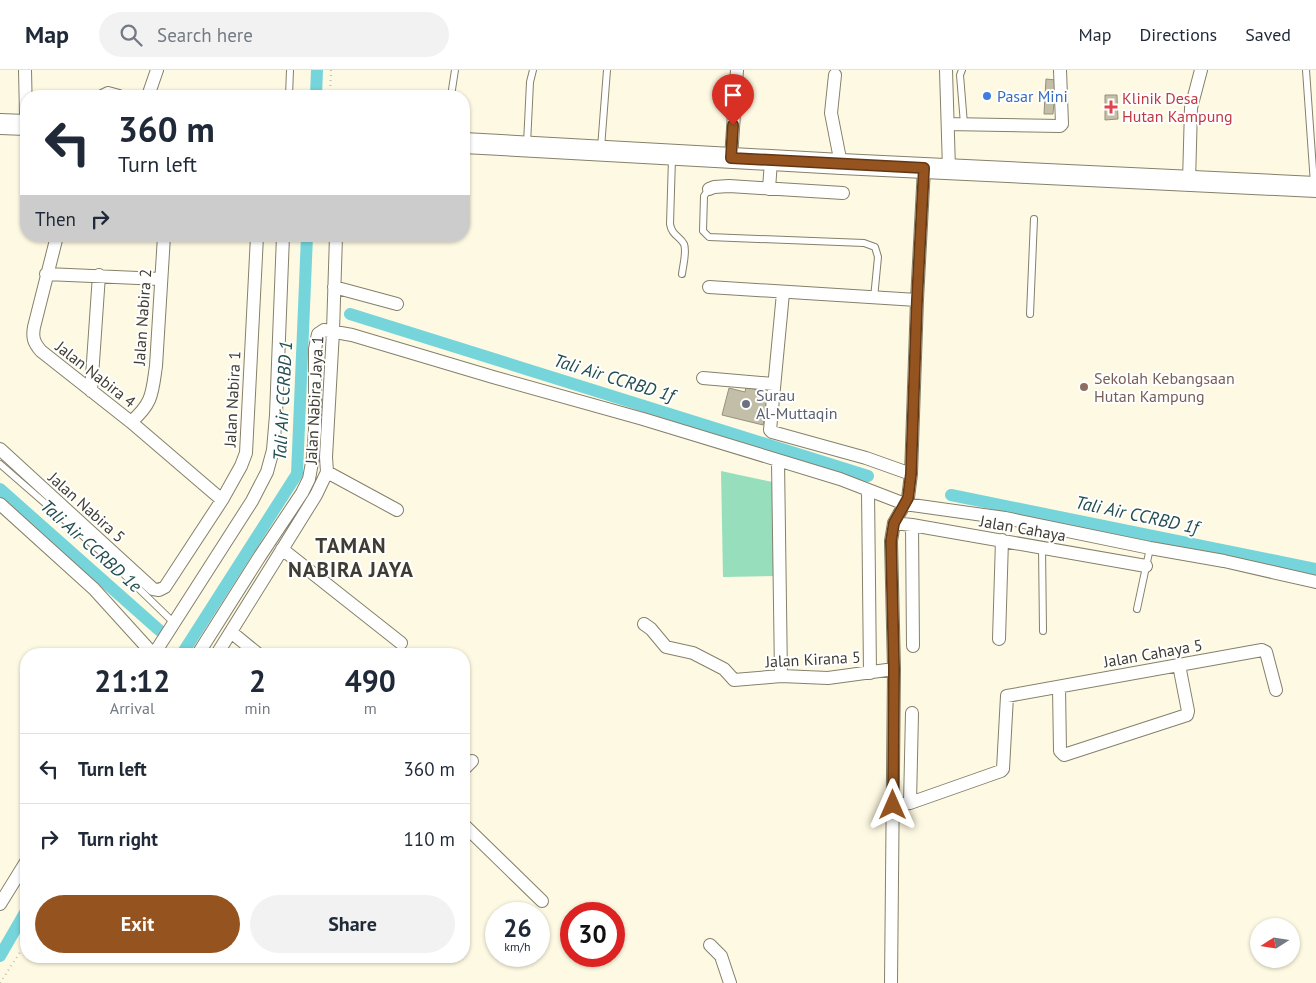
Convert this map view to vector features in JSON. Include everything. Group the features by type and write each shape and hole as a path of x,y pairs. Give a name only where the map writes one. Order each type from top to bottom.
{"main road":[{"path":"0,124 20,125"},
{"path":"470,143 527,145 771,161 1315,187"}],"street":[{"path":"26,70 26,90"},
{"path":"150,90 156,70"},
{"path":"731,158 737,70"},
{"path":"946,70 949,169"},
{"path":"948,124 1060,126 1062,124 1060,70"},
{"path":"1189,182 1191,108 1201,70"},
{"path":"835,75 831,113 841,164"},
{"path":"769,189 771,161"},
{"path":"891,983 894,669 891,541 894,523 908,498 911,474 924,168"},
{"path":"709,189 720,186 843,193"},
{"name":"Jalan Nabira 4","path":"55,242 34,327 33,337 35,344 41,352 132,422 222,500"},
{"name":"Jalan Nabira 2","path":"132,422 144,411 150,400 156,366 164,242"},
{"name":"Jalan Nabira 1","path":"152,589 159,590 165,588 222,500 246,453 257,242"},
{"path":"158,648 252,501 267,472 271,459 276,415 283,242"},
{"name":"Jalan Nabira Jaya 1","path":"221,648 319,490 327,472 326,456 336,242"},
{"path":"46,274 161,279"},
{"path":"91,391 99,275"},
{"path":"334,287 397,304"},
{"path":"709,287 917,300"},
{"path":"783,292 769,427 772,432 866,458 911,474"},
{"path":"202,648 302,493 309,479 315,430 316,340 320,331 333,331 643,419 840,479 905,504 1005,518 1150,548 1224,561 1316,582"},
{"path":"703,378 774,384"},
{"name":"Jalan Nabira 5","path":"0,449 152,589"},
{"path":"778,461 781,676"},
{"path":"327,472 397,510"},
{"path":"868,490 870,673"},
{"path":"0,504 94,589 148,648"},
{"name":"Jalan Cahaya","path":"894,523 1146,566"},
{"path":"912,525 913,646"},
{"path":"999,638 1002,540"},
{"path":"282,549 401,644"},
{"name":"Jalan Kirana 5","path":"644,624 651,629 666,647 693,653 724,669 734,680 781,676 828,678 894,669"},
{"path":"231,632 251,648"},
{"name":"Jalan Cahaya 5","path":"910,803 1001,772 1003,769 1008,696 1179,664 1264,651 1266,652 1276,690"},
{"path":"1059,687 1060,751 1064,755 1187,715 1188,711 1179,664"},
{"path":"893,805 910,803 912,713"},
{"path":"470,831 542,901"},
{"path":"0,904 20,872"},
{"path":"710,945 721,956 730,983"}],"lane":[{"path":"289,90 290,70"},
{"path":"452,90 455,70"},
{"path":"527,145 530,82 533,70"},
{"path":"601,150 607,70"},
{"path":"962,70 960,74 964,124"},
{"path":"1306,70 1315,187"},
{"path":"672,154 670,224 673,234 684,242 682,274"},
{"path":"709,189 704,196 703,231 709,237 864,243 875,246 878,257 874,298"},
{"path":"1030,314 1034,219"},
{"path":"0,464 100,551 174,622"},
{"path":"1042,547 1042,631"},
{"path":"1137,609 1150,548"}],"path":[{"path":"330,90 331,70"},
{"path":"0,983 20,952"}],"green space":[{"path":"721,471 777,483 778,576 723,577"}],"building":[{"path":"1046,79 1056,80 1053,114 1044,114"},
{"name":"Klinik Desa Hutan Kampung","path":"1105,95 1117,95 1118,119 1105,120"},
{"name":"Surau Al-Muttaqin","path":"746,387 770,393 763,425 722,415 729,388 745,392"}],"waterway":[{"name":"Tali Air CCRBD 1","path":"316,90 317,70"},
{"name":"Tali Air CCRBD 1","path":"186,648 297,474 307,242"},
{"name":"Tali Air CCRBD 1f","path":"350,314 868,476"},
{"name":"Tali Air CCRBD 1e","path":"0,489 159,630"},
{"name":"Tali Air CCRBD 1f","path":"951,495 1316,569"},
{"name":"Tali Air CCRBD 1","path":"0,956 20,921"}],"place":[{"name":"Pasar Mini","path":"987,96"},
{"name":"Klinik Desa Hutan Kampung","path":"1111,107"},
{"name":"Sekolah Kebangsaan Hutan Kampung","path":"1084,387"},
{"name":"Surau Al-Muttaqin","path":"746,404"}],"district":[{"name":"TAMAN NABIRA JAYA","path":"351,558"}],"route":[{"path":"733,125 731,158 924,168 920,223 911,474 908,498 894,523 891,541 894,669 893,805"}]}
